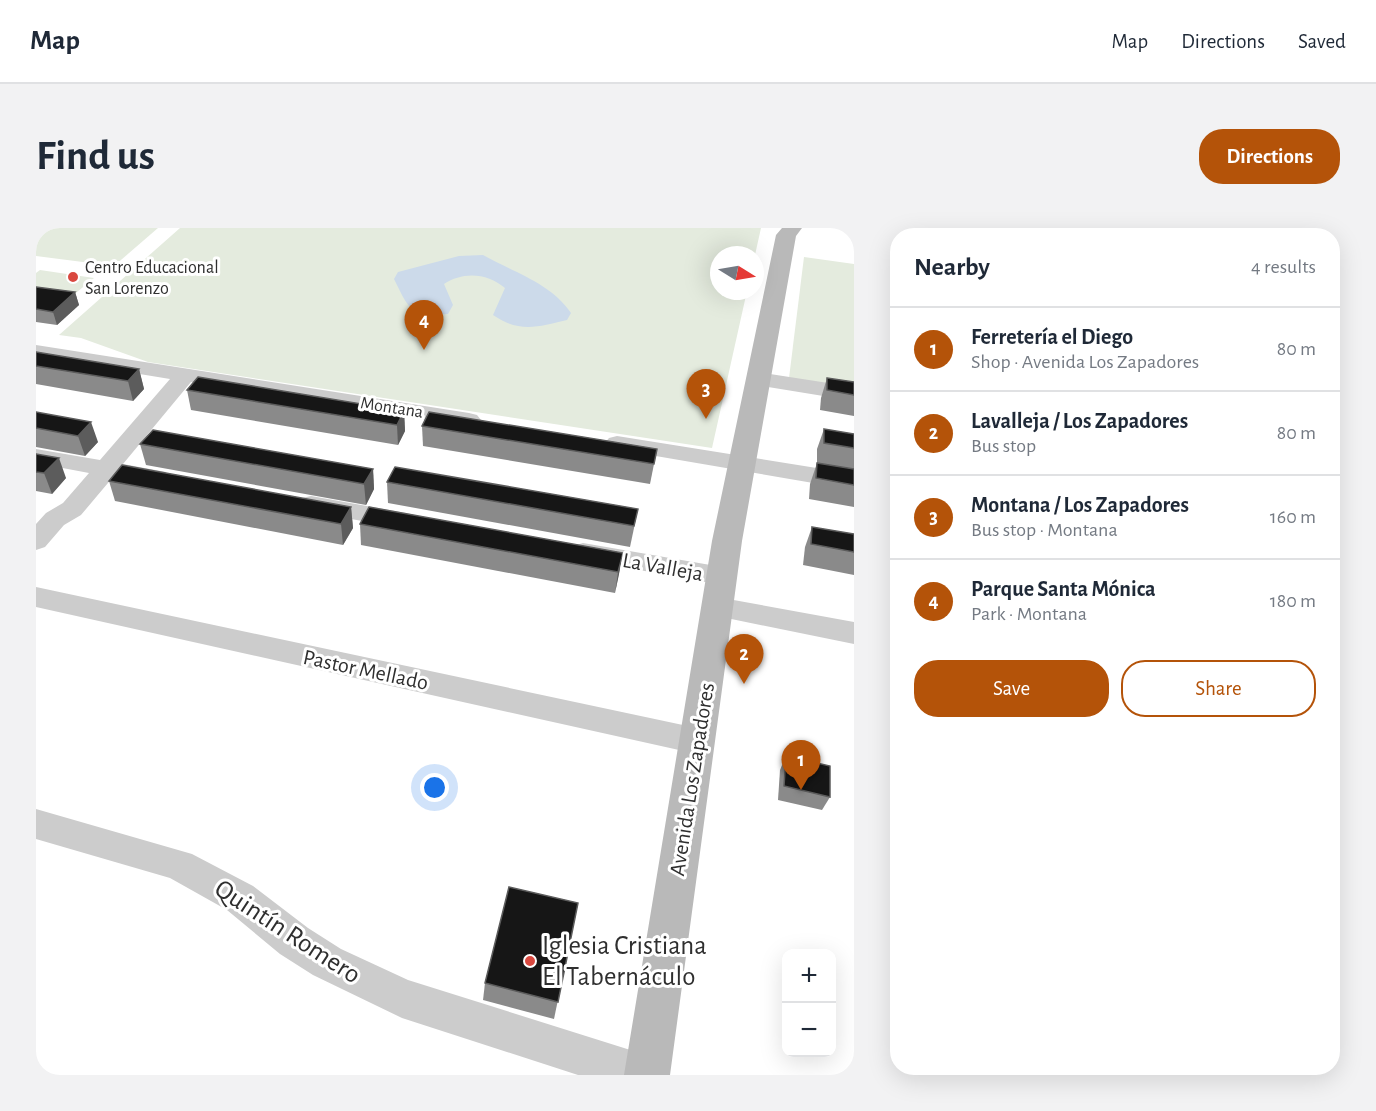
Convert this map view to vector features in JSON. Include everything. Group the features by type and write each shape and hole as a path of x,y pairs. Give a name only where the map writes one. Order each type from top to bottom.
{"main road":[{"name":"Avenida Los Zapadores","path":"645,1075 719,591 741,462 787,230"}],"street":[{"name":"Montana","path":"36,351 493,423"},
{"path":"36,541 55,519 72,509 185,375"},
{"path":"757,379 854,394"},
{"path":"599,440 741,462 854,483"},
{"path":"36,456 177,481"},
{"path":"283,499 435,526"},
{"path":"36,564 66,528 72,509"},
{"name":"La Valleja","path":"564,548 719,591 854,633"},
{"name":"Pastor Mellado","path":"36,597 697,741"},
{"name":"Quintín Romero","path":"36,824 179,865 240,898 294,941 327,962 402,998 645,1075"}],"shaded area":[{"path":"36,228 158,228 114,266 36,256"},
{"path":"180,228 761,228 757,246 710,246 710,300 745,300 712,448 148,362 81,338 59,335"},
{"path":"804,257 854,264 854,388 789,378"},
{"path":"40,270 94,278 71,297 36,291 36,273"}],"water":[{"path":"483,255 531,279 553,294 571,313 567,320 529,327 502,321 493,315 505,288 491,279 475,276 459,277 444,284 453,305 448,314 426,314 408,305 394,279 398,272 459,256"}],"building":[{"path":"36,287 75,292 53,312 36,309"},
{"path":"36,352 139,369 128,381 36,366"},
{"path":"198,377 404,411 397,425 187,390"},
{"path":"827,378 854,382 854,395 827,390"},
{"path":"36,412 91,422 78,436 36,428"},
{"path":"429,412 657,449 654,464 422,426"},
{"path":"824,429 854,434 854,448 824,443"},
{"path":"153,430 373,469 364,484 140,444"},
{"path":"36,454 59,458 44,473 36,472"},
{"path":"817,463 854,469 854,485 816,478"},
{"path":"122,465 351,507 341,524 109,481"},
{"path":"395,467 638,509 634,526 387,482"},
{"path":"369,507 623,553 618,572 360,524"},
{"path":"812,527 854,534 854,552 811,544"},
{"path":"786,756 830,766 830,797 784,786"},
{"name":"Iglesia Cristiana El Tabernáculo","path":"509,887 578,903 558,1002 485,983"}],"place":[{"name":"Centro Educacional San Lorenzo","path":"73,277"},
{"name":"Parque Santa Mónica","path":"424,350"},
{"name":"Montana / Los Zapadores","path":"706,419"},
{"name":"Lavalleja / Los Zapadores","path":"744,684"},
{"name":"Ferretería el Diego","path":"801,790"},
{"name":"Iglesia Cristiana El Tabernáculo","path":"530,961"}]}
